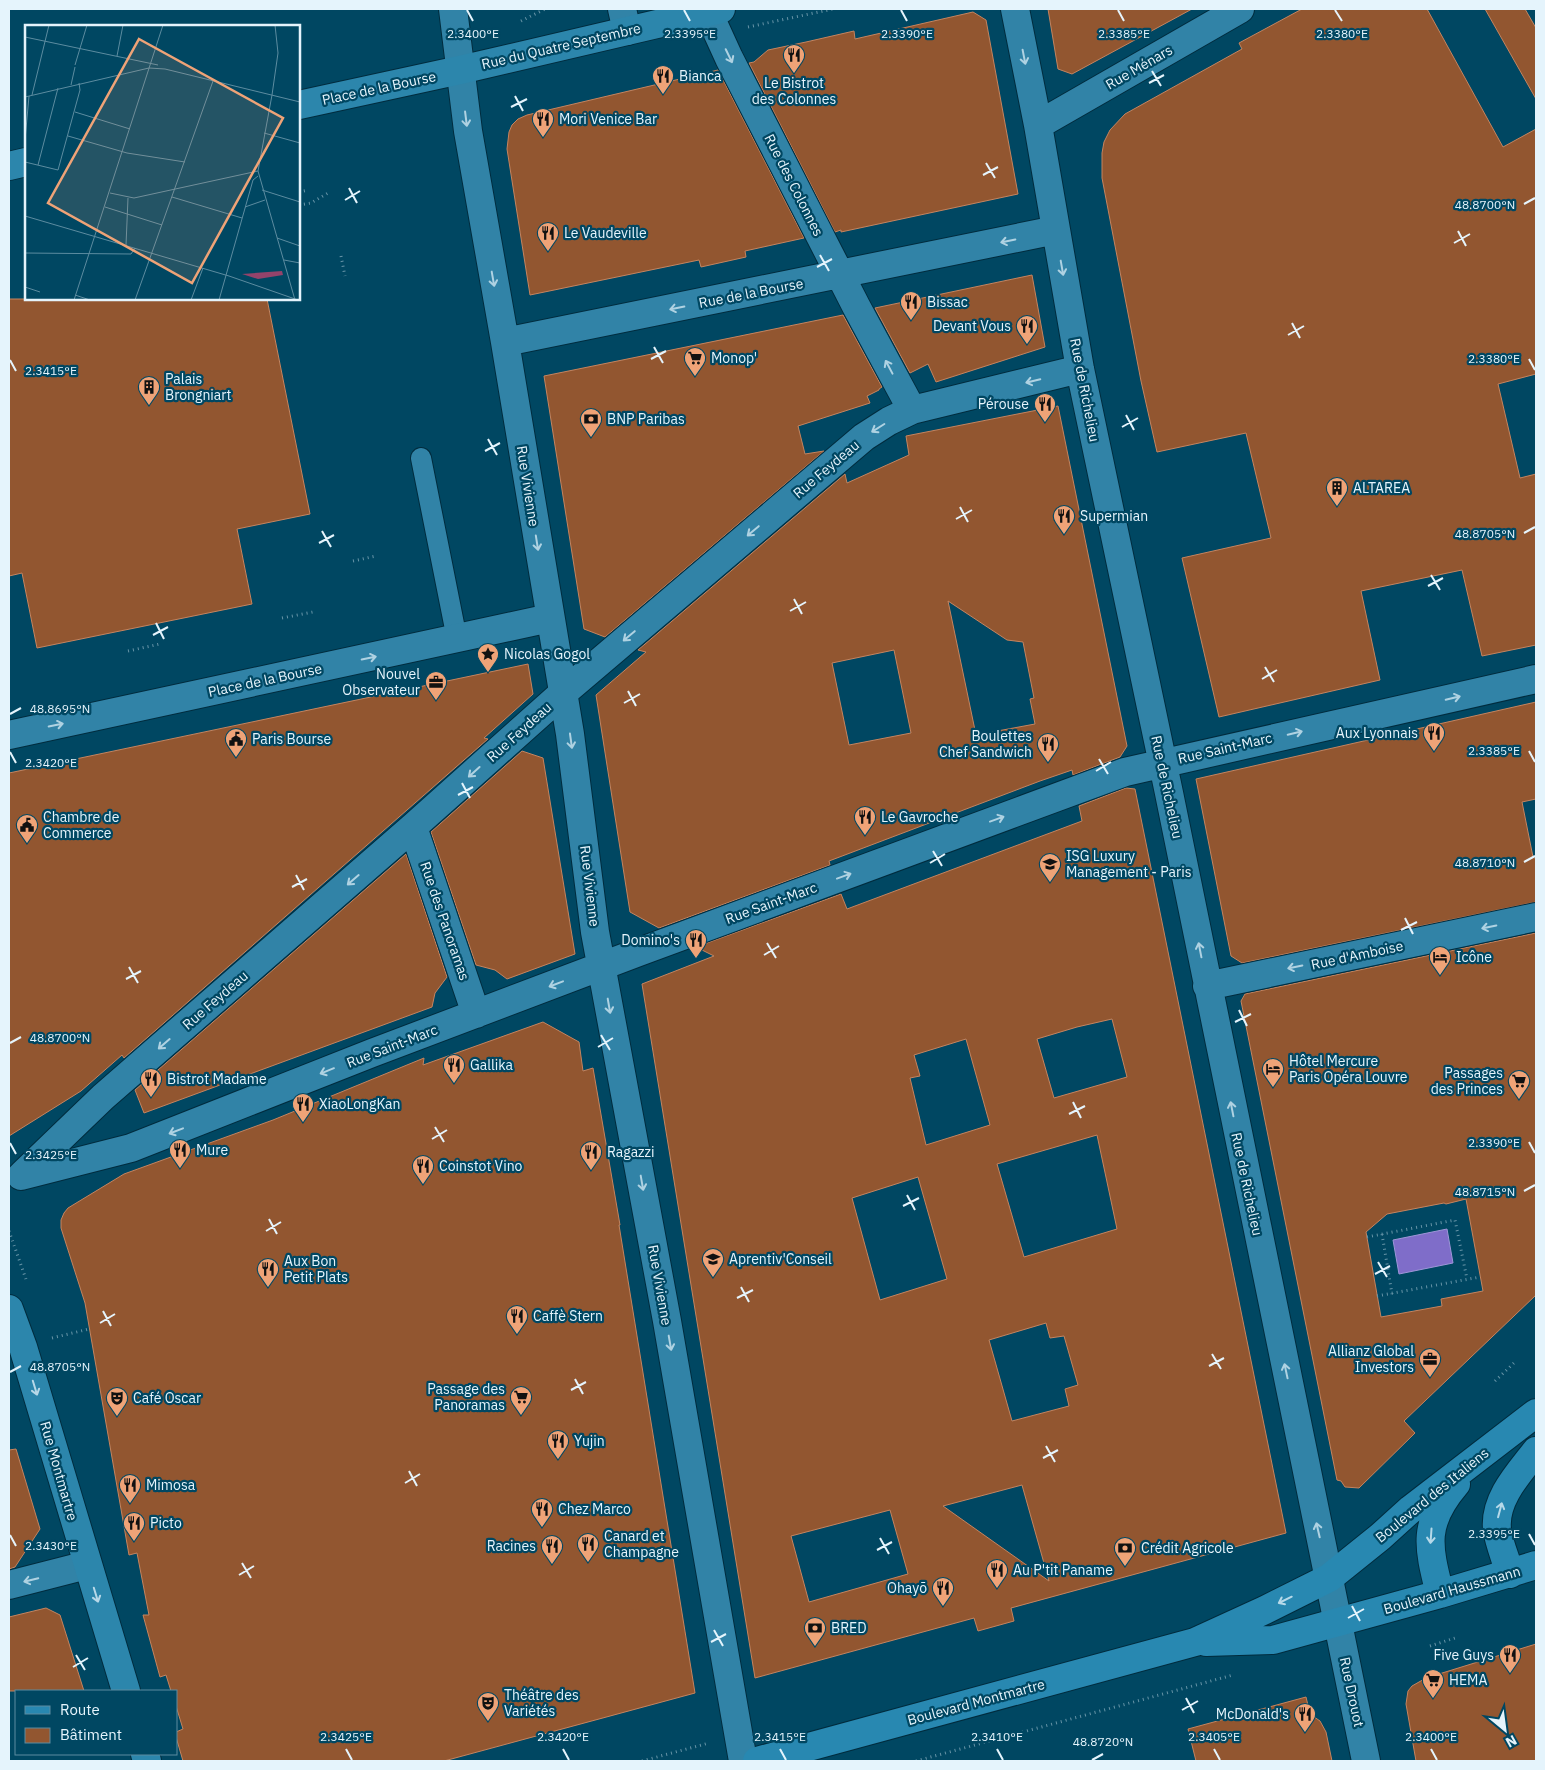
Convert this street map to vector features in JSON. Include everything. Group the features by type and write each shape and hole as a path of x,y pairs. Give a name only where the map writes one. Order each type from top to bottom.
{"main road":[{"name":"Rue du Quatre Septembre","path":"460,70 624,20 716,18"},
{"name":"Place de la Bourse","path":"300,105 460,70"},
{"path":"9,166 25,162"},
{"name":"Rue Montmartre","path":"9,1309 23,1347 126,1690"},
{"name":"Boulevard des Italiens","path":"1329,1578 1411,1510 1536,1413"},
{"path":"1440,1594 1431,1558 1430,1535 1433,1518 1444,1498 1461,1478 1498,1442"},
{"path":"1510,1574 1497,1529 1498,1513 1503,1498 1536,1451"},
{"name":"Boulevard Haussmann","path":"1338,1622 1536,1565"},
{"name":"Boulevard Montmartre","path":"757,1761 1195,1642 1329,1578"},
{"name":"Boulevard Montmartre","path":"1195,1642 1273,1640 1338,1622"}],"street":[{"name":"Rue Vivienne","path":"454,9 468,131 570,734 595,932 666,1320 743,1761"},
{"name":"Rue de Richelieu","path":"1015,9 1038,125 1080,369 1338,1622"},
{"name":"Rue Ménars","path":"1038,125 1240,9"},
{"name":"Rue des Colonnes","path":"716,18 840,275 912,410"},
{"name":"Rue de la Bourse","path":"505,342 1056,230"},
{"name":"Rue Feydeau","path":"15,1180 103,1097 413,827 563,693 864,437 912,410 1080,369"},
{"name":"Place de la Bourse","path":"9,736 550,618"},
{"name":"Rue Saint-Marc","path":"15,1180 132,1148 476,1014 1125,772 1162,762 1536,679"},
{"name":"Rue des Panoramas","path":"413,827 476,1014"},
{"name":"Rue d'Amboise","path":"1207,986 1536,918"},
{"path":"9,1585 87,1565"},
{"name":"Rue Drouot","path":"1338,1622 1366,1761"}],"lane":[{"path":"421,458 456,639"}],"path":[{"path":"518,26 521,21 545,9"},
{"path":"716,18 833,9"},
{"path":"300,192 308,190"},
{"path":"300,205 311,203 328,194"},
{"path":"341,256 345,276"},
{"path":"352,561 376,556"},
{"path":"282,618 313,612"},
{"path":"128,651 160,644"},
{"path":"1367,1237 1455,1220 1467,1279"},
{"path":"1382,1234 1392,1294"},
{"path":"1377,1296 1480,1277"},
{"path":"46,1340 89,1329"},
{"path":"1495,1381 1515,1362"},
{"path":"1430,1646 1455,1638"},
{"path":"916,1761 1241,1673"}],"shaded area":[{"path":"1447,1229 1453,1263 1399,1274 1393,1240"}],"building":[{"path":"1048,9 1192,9 1072,74 1058,69"},
{"path":"1302,9 1427,9 1503,147 1536,129 1536,374 1498,384 1520,478 1536,474 1536,645 1482,656 1462,570 1361,591 1380,680 1219,717 1182,558 1271,538 1246,433 1157,452 1141,381 1102,178 1102,153 1104,142 1110,130 1125,114 1242,49 1239,43"},
{"path":"1485,9 1525,9 1536,28 1536,99"},
{"path":"973,12 986,20 1018,194 835,232 749,63 754,62 768,50 854,31 855,39"},
{"path":"718,70 804,238 745,251 746,257 701,267 699,260 530,295 507,149 509,132 512,125 518,119 527,115"},
{"path":"1032,275 1045,347 936,382 928,364 910,373 875,308"},
{"name":"Palais Brongniart","path":"9,299 267,300 310,514 237,529 252,604 37,648 22,573 9,576"},
{"path":"843,315 882,387 867,396 870,403 798,426 805,454 824,451 605,637 584,629 544,376"},
{"path":"1058,406 1127,746 1120,757 1073,775 1072,770 1040,781 829,861 830,865 659,928 630,912 596,695 646,652 638,650 845,474 847,483 909,455 906,436","holes":["948,601 1007,640 1023,642 1034,698 1030,699 1035,724 976,735","894,650 911,733 849,745 832,663"]},
{"path":"528,664 533,694 484,738 488,739 124,1058 122,1055 81,1091 9,1136 9,773"},
{"path":"1536,702 1536,799 1522,802 1533,857 1536,859 1536,902 1242,963 1231,956 1196,779"},
{"path":"522,751 543,758 575,954 507,979 495,970 476,965 431,832"},
{"path":"1126,788 1135,789 1286,1533 1011,1608 1014,1621 978,1631 974,1618 755,1678 642,984 714,956 696,947 841,894 847,909 1082,821 1079,806","holes":["1112,1019 1127,1077 1054,1098 1037,1039","966,1039 990,1125 926,1145 910,1078 920,1076 914,1055","1097,1135 1117,1229 1024,1257 997,1164","918,1177 947,1279 880,1300 852,1198","1046,1323 1050,1338 1064,1336 1078,1385 1065,1389 1069,1406 1012,1421 989,1340","1022,1485 1049,1581 943,1506","890,1510 908,1574 809,1602 791,1536"]},
{"path":"406,854 447,977 435,993 432,1007 144,1113 135,1090"},
{"path":"1536,933 1536,1295 1404,1421 1415,1433 1359,1488 1345,1487 1341,1481 1337,1480 1241,1001 1245,994","holes":["1466,1199 1483,1291 1441,1299 1442,1306 1381,1317 1366,1232 1387,1214"]},
{"path":"543,1022 579,1042 583,1071 593,1068 695,1693 444,1761 183,1761 178,1744 178,1731 183,1729 178,1713 178,1690 171,1690 166,1675 160,1677 143,1615 149,1615 137,1553 129,1555 85,1303 61,1228 61,1220 68,1208 124,1174 273,1120 424,1058 423,1065"},
{"path":"16,1449 40,1529 15,1567 9,1569 9,1450"},
{"path":"46,1608 60,1615 84,1690 9,1691 9,1617"},
{"path":"1536,1644 1536,1761 1416,1761 1406,1704 1408,1691 1412,1686 1426,1678"},
{"path":"1306,1697 1310,1714 1320,1721 1326,1732 1332,1761 1196,1761 1188,1729"}],"place":[{"name":"Le Bistrot des Colonnes","path":"794,74"},
{"name":"Bianca","path":"663,95"},
{"name":"Mori Venice Bar","path":"543,138"},
{"name":"Le Vaudeville","path":"548,252"},
{"name":"Bissac","path":"911,321"},
{"name":"Devant Vous","path":"1027,345"},
{"name":"Monop'","path":"695,377"},
{"name":"Palais Brongniart","path":"149,406"},
{"name":"Pérouse","path":"1045,423"},
{"name":"BNP Paribas","path":"591,438"},
{"name":"ALTAREA","path":"1337,507"},
{"name":"Supermian","path":"1064,535"},
{"name":"Nicolas Gogol","path":"488,673"},
{"name":"Nouvel Observateur","path":"436,701"},
{"name":"Aux Lyonnais","path":"1434,752"},
{"name":"Paris Bourse","path":"236,758"},
{"name":"Boulettes Chef Sandwich","path":"1048,763"},
{"name":"Le Gavroche","path":"865,836"},
{"name":"Chambre de Commerce","path":"27,844"},
{"name":"ISG Luxury Management - Paris","path":"1050,883"},
{"name":"Domino's","path":"696,959"},
{"name":"Icône","path":"1440,976"},
{"name":"Gallika","path":"454,1084"},
{"name":"Hôtel Mercure Paris Opéra Louvre","path":"1273,1088"},
{"name":"Bistrot Madame","path":"151,1098"},
{"name":"Passages des Princes","path":"1519,1100"},
{"name":"XiaoLongKan","path":"303,1123"},
{"name":"Mure","path":"180,1169"},
{"name":"Ragazzi","path":"591,1171"},
{"name":"Coinstot Vino","path":"423,1185"},
{"name":"Aprentiv'Conseil","path":"713,1278"},
{"name":"Aux Bon Petit Plats","path":"268,1288"},
{"name":"Caffè Stern","path":"517,1335"},
{"name":"Allianz Global Investors","path":"1430,1378"},
{"name":"Passage des Panoramas","path":"521,1416"},
{"name":"Café Oscar","path":"117,1417"},
{"name":"Yujin","path":"558,1460"},
{"name":"Mimosa","path":"130,1504"},
{"name":"Chez Marco","path":"542,1528"},
{"name":"Picto","path":"134,1542"},
{"name":"Canard et Champagne","path":"588,1563"},
{"name":"Racines","path":"552,1565"},
{"name":"Crédit Agricole","path":"1125,1567"},
{"name":"Au P'tit Paname","path":"997,1589"},
{"name":"Ohayō","path":"943,1607"},
{"name":"BRED","path":"815,1647"},
{"name":"Five Guys","path":"1510,1674"},
{"name":"HEMA","path":"1433,1699"},
{"name":"Théâtre des Variétés","path":"488,1722"},
{"name":"McDonald's","path":"1305,1733"}]}
